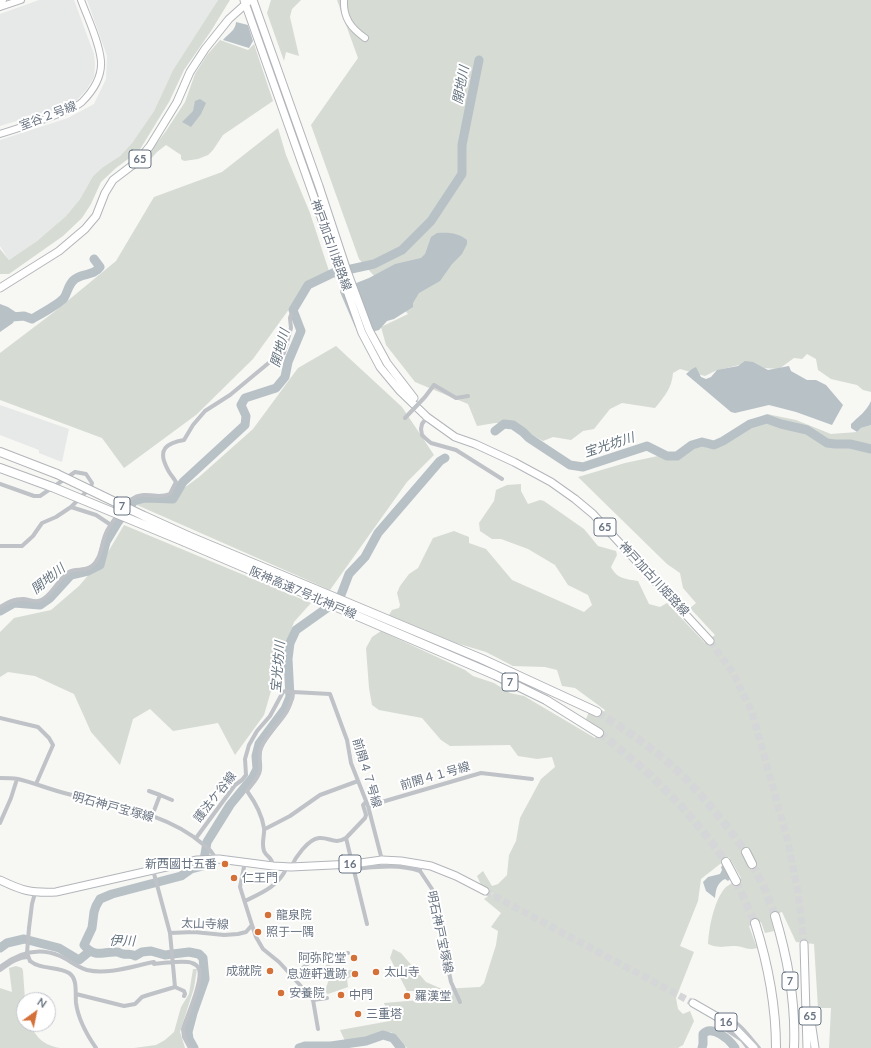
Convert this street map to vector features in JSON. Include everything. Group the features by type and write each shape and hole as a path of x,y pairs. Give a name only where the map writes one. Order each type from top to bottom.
{"highway":[{"path":"0,446 27,462"},
{"name":"阪神高速7号北神戸線","path":"0,452 57,474 144,516 187,539"},
{"path":"0,468 51,488"},
{"path":"0,474 51,488"},
{"name":"阪神高速7号北神戸線","path":"51,488 187,539 418,637 533,694 561,709 599,733"},
{"name":"阪神高速7号北神戸線","path":"418,637 482,659 597,712"},
{"path":"746,852 752,864"},
{"path":"726,862 736,881"},
{"name":"7","path":"775,916 786,958 792,995 794,1048"},
{"name":"7","path":"755,923 769,971 774,1000 776,1048"}],"main road":[{"name":"神戸加古川姫路線","path":"0,288 59,251 85,229 96,216 104,193 113,180 138,161 150,146 177,102 190,72 205,49 229,19 248,1 337,254 362,333 371,342 410,394 431,415 475,444 551,482 593,514 710,641"},
{"name":"神戸加古川姫路線","path":"371,342 380,367 400,391 427,417 455,437 475,444"},
{"name":"16","path":"0,880 19,889 35,893 56,892 154,872 208,859 289,867 353,866 382,860 401,861 420,867 431,866 456,876 486,891"},
{"name":"65","path":"804,944 807,1048"},
{"name":"65","path":"805,984 815,1048"},
{"name":"16","path":"693,1002 733,1026 754,1048"}],"street":[{"path":"0,7 21,0"},
{"name":"室谷２号線","path":"0,134 75,106 81,103 93,90 99,77 101,62 81,0"},
{"path":"344,0 345,15 348,24 365,38"},
{"path":"0,607 12,600 22,599 39,601 46,597 60,579 70,572 88,569 92,566 99,557 102,543 111,525 132,499 142,494 163,497 170,494 176,482 167,469 163,453 168,445 172,442 184,440 193,425 205,411 230,395 271,361 284,353 291,328 290,318 292,315"},
{"path":"405,418 434,385 456,398 468,396"},
{"path":"427,417 422,424 421,429 422,434 431,443 456,450 502,479"},
{"path":"0,484 34,496 40,496 76,472 86,474 92,483 91,487 71,507 56,517 42,523 33,536 22,546 0,546"},
{"path":"71,507 96,515 111,525"},
{"name":"護法ケ谷線","path":"196,838 235,785 246,775 245,758 249,745 257,731 270,716 283,692 292,692"},
{"name":"前開４７号線","path":"264,829 257,807 247,791 260,772 260,749 285,715 293,692 330,694 347,740 351,763 368,806 382,860"},
{"path":"0,718 38,727 49,738 53,745 36,784"},
{"name":"前開４１号線","path":"368,806 481,773 532,779"},
{"name":"明石神戸宝塚線","path":"0,778 17,779 56,791 152,816 184,830 196,838 213,853 208,859"},
{"path":"0,823 11,798 17,779"},
{"path":"273,866 272,860 264,852 264,829 290,816 320,795 358,781"},
{"path":"149,791 172,800"},
{"path":"152,816 160,795"},
{"path":"245,901 274,886 300,852 315,839 320,838 339,842 346,838 365,818 366,815 363,805 366,802"},
{"path":"346,838 367,924"},
{"path":"245,862 240,887 256,937 263,949 282,965 313,1000 318,1029"},
{"path":"353,866 420,867"},
{"name":"明石神戸宝塚線","path":"420,867 432,889 451,982 460,1002"},
{"path":"154,872 170,933 175,987"},
{"path":"35,893 29,928 27,953 29,959 35,965 69,973 74,980 79,1018 96,1048"},
{"name":"太山寺線","path":"170,933 194,932 224,935 238,934 246,932 252,925"},
{"path":"0,966 24,953 42,951 60,956 87,970 98,971 154,962 154,964 173,962 192,963 197,966 199,970 198,984 183,1029 184,1037 190,1048"},
{"path":"292,976 309,963 323,955 348,953"},
{"path":"0,970 22,957 29,959"},
{"path":"76,994 124,1006 135,1004 142,997 175,987 184,991 184,996"},
{"path":"313,1000 327,998"},
{"path":"748,1048 742,1040 721,1025 726,1018 740,1027 759,1048"}],"shaded area":[{"path":"39,0 74,0 94,54 94,77 87,89 77,100 62,107 0,126 0,14"},
{"path":"87,0 218,0 173,70 154,111 132,143 120,156 103,167 93,176 80,199 66,216 37,241 9,260 0,246 0,140 68,118 94,104 106,79 107,56"},
{"path":"218,0 230,0 184,70 169,102 139,151 116,168 101,182 91,204 82,218 63,236 9,274 0,274 0,249 9,260 37,241 66,216 80,199 93,176 103,167 120,156 132,143 154,111 173,70"},
{"path":"271,0 301,0 292,9 290,17 299,56 286,52 284,61 267,13"},
{"path":"337,0 871,0 871,392 863,390 857,385 831,379 818,370 816,359 807,354 802,359 794,358 779,369 764,368 751,362 715,371 705,376 680,369 673,373 669,388 655,408 622,403 610,409 594,429 583,431 571,440 553,437 543,441 510,423 495,423 477,426 468,404 415,382 386,345 381,327 408,314 359,259 311,125 358,58"},
{"path":"236,22 248,25 253,41 249,48 223,40 233,30"},
{"path":"220,40 248,50 254,44 273,101 223,135 208,155 198,159 184,161 181,159 181,155 166,145 148,162 133,170 144,160 166,131 185,102 195,74 207,55"},
{"path":"200,99 206,103 201,114 191,127 182,122 193,111 195,101"},
{"path":"278,128 286,155 310,213 329,271 300,294 253,359 196,415 124,468 102,438 0,400 0,353 54,312 116,261 154,197 222,172"},
{"path":"437,233 453,234 467,240 467,244 462,254 452,264 440,281 419,293 413,303 413,307 394,319 387,321 379,330 375,331 369,336 355,327 340,292 341,289 369,278 395,264 421,258 425,254 431,237"},
{"path":"0,304 17,313 13,323 0,332"},
{"path":"336,346 402,407 434,455 407,482 330,590 137,505 139,501 169,499 199,477 253,429 298,368"},
{"path":"745,361 753,362 768,370 789,366 791,371 807,380 816,380 826,385 843,405 832,425 796,412 769,405 735,413 731,412 686,374 696,367 701,377 706,379 711,377 717,370 738,366"},
{"path":"871,401 871,425 861,428 857,432 851,428 851,424 865,411"},
{"path":"0,405 69,429 62,462 39,453 39,450 0,435"},
{"path":"767,414 796,420 831,434 857,432 861,428 871,425 871,1048 829,1048 831,1008 818,1008 814,944 796,942 782,912 770,916 774,931 765,933 761,922 749,926 757,948 748,949 738,946 719,947 708,944 711,922 721,893 729,885 741,878 729,857 701,879 698,901 680,946 694,952 676,998 678,1009 683,1014 690,1011 694,1021 683,1045 678,1048 407,1048 391,1032 365,1040 345,1041 340,1030 390,1021 384,1003 420,1000 419,991 407,991 390,958 393,949 401,953 426,982 442,989 480,987 484,983 496,945 498,931 491,927 501,913 484,899 493,893 482,887 477,876 483,871 492,886 498,884 507,875 509,855 516,841 520,818 541,779 555,767 552,757 537,759 518,756 510,745 450,746 441,740 422,718 379,710 372,705 369,688 366,648 372,637 381,631 465,670 473,676 494,683 510,693 524,696 595,738 601,730 586,719 589,712 601,718 605,710 575,688 562,686 557,670 545,667 513,666 486,652 456,643 389,615 392,610 399,608 400,605 397,593 400,586 409,574 418,568 433,538 454,531 469,537 469,543 486,549 512,580 584,612 592,605 588,595 568,585 555,565 528,549 501,539 492,539 480,531 479,523 494,501 496,490 507,485 521,484 521,491 528,504 540,500 544,501 584,529 598,546 616,551 617,555 611,567 613,571 622,578 638,581 649,604 660,607 667,603 705,643 715,635 690,608 696,603 683,588 680,573 667,564 578,477 625,463 658,456 682,454 702,444 724,440 755,419"},
{"path":"124,525 311,603 294,622 281,657 264,715 235,755 218,723 173,731 150,709 133,719 120,765 91,732 74,694 35,676 8,672 0,677 0,632 14,618 51,610 79,586 108,552"},
{"path":"723,865 730,879 728,881 725,879 719,884 716,889 715,898 706,891 703,882 708,877 720,874 722,870 721,867"},
{"path":"327,964 330,965 333,974 337,973 340,978 347,976 347,970 352,970 354,975 347,979 348,987 328,994 326,993 325,991 329,979 325,967"},
{"path":"16,966 22,968 23,971 24,992 16,992 16,1032 34,1032 45,1043 60,1048 0,1048 0,988 12,992 9,968"},
{"path":"193,969 197,969 194,988 180,1032 185,1048 134,1048 156,1045 165,1040 174,1032 181,1007 189,994"}],"waterway":[{"name":"開地川","path":"0,611 14,603 40,605 50,598 71,575 88,571 100,565 106,542 118,522 134,501 145,498 173,499 183,482 245,425 246,416 241,405 245,398 276,388 285,377 288,362 301,331 293,310 308,285 333,273 374,264 402,250 431,221 462,174 462,145 479,60"},
{"path":"0,318 24,316 32,319 49,309 64,298 69,286 75,279 98,270 100,267 94,259"},
{"name":"宝光坊川","path":"495,431 504,424 513,425 529,438 570,465 583,467 647,446 667,456 677,456 692,445 702,442 714,445 750,424 767,419 807,430 827,443 850,444 871,449"},
{"name":"宝光坊川","path":"194,1048 189,1039 188,1032 205,979 203,958 199,954 189,952 165,955 151,951 142,952 135,956 117,952 92,952 84,945 92,928 96,906 100,899 112,894 181,876 191,869 203,866 207,842 230,805 253,777 257,769 256,756 259,744 285,709 290,697 288,659 290,643 296,630 327,608 341,595 349,574 365,557 378,533 440,461 445,458"},
{"name":"伊川","path":"0,948 7,943 24,939 59,948 79,960 90,951"},
{"name":"伊川","path":"702,1048 703,1034 707,1031 716,1032 725,1037 735,1048"},
{"name":"伊川","path":"299,1048 305,1046 331,1046 366,1041 383,1035 393,1038 401,1048"}],"tunnel":[{"path":"710,641 733,673 752,712 787,838 798,892 804,944"},
{"path":"597,712 639,740 675,768 707,802 746,852"},
{"path":"599,733 618,747 668,792 698,825 726,862"},
{"path":"752,864 765,889 775,916"},
{"path":"736,881 755,923"},
{"path":"485,891 693,1003"}],"place":[{"name":"新西國廿五番","path":"225,864"},
{"name":"仁王門","path":"234,878"},
{"name":"龍泉院","path":"268,915"},
{"name":"照于一隅","path":"258,932"},
{"name":"阿弥陀堂","path":"354,958"},
{"name":"成就院","path":"270,971"},
{"name":"太山寺","path":"376,972"},
{"name":"息遊軒遺跡","path":"355,974"},
{"name":"安養院","path":"281,993"},
{"name":"中門","path":"341,995"},
{"name":"羅漢堂","path":"407,996"},
{"name":"三重塔","path":"358,1014"}]}
